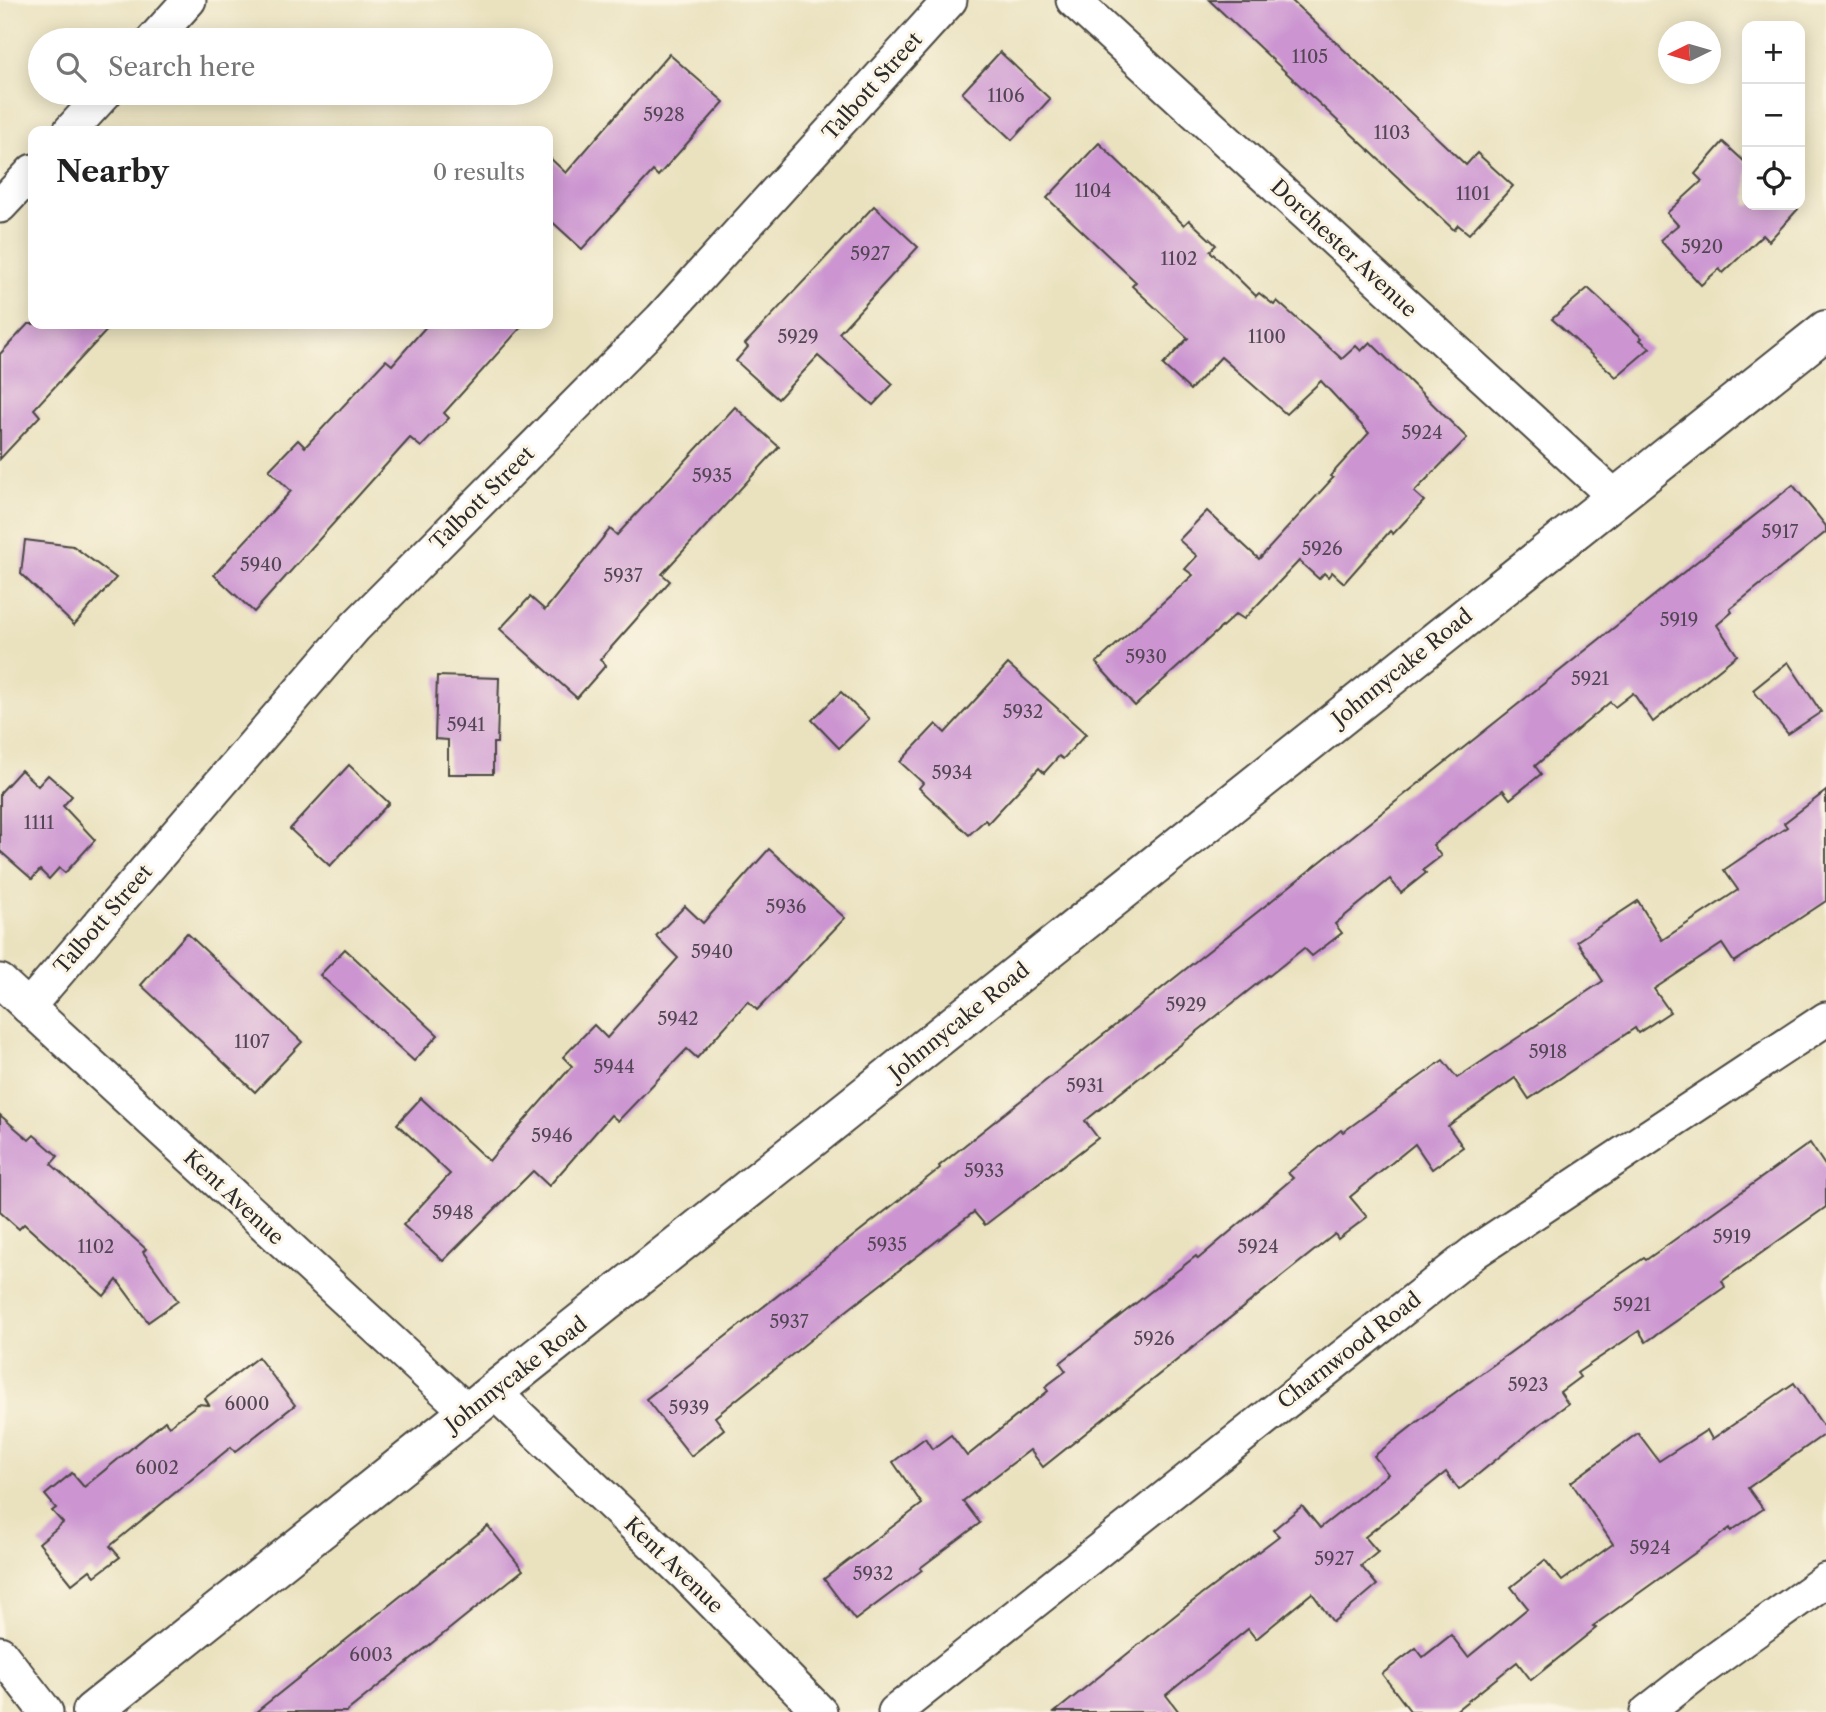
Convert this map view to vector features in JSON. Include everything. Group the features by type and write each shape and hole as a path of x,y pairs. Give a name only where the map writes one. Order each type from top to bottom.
{"main road":[{"name":"Johnnycake Road","path":"92,1712 1826,330"}],"street":[{"path":"164,28 189,0"},
{"name":"Talbott Street","path":"28,1007 355,627 661,318 950,0"},
{"name":"Dorchester Avenue","path":"1073,0 1615,497"},
{"path":"75,126 94,105"},
{"path":"0,206 28,176"},
{"name":"Kent Avenue","path":"0,981 481,1402 685,1574 820,1712"},
{"name":"Charnwood Road","path":"895,1712 1476,1251 1826,1019"},
{"path":"1647,1712 1826,1580"},
{"path":"0,1653 46,1712"}],"building":[{"path":"1209,0 1291,0 1466,165 1477,153 1513,186 1469,234 1458,225 1454,230"},
{"path":"1000,52 1050,99 1012,140 962,93"},
{"path":"669,54 724,102 658,176 653,171 582,249 553,223 553,161 566,173"},
{"path":"1723,142 1742,159 1742,210 1797,210 1769,241 1763,235 1723,273 1719,269 1701,285 1660,240 1678,225 1667,213 1702,181 1695,174"},
{"path":"1099,143 1184,225 1189,220 1216,245 1210,251 1256,296 1259,293 1274,305 1277,301 1342,359 1356,346 1361,351 1370,342 1467,438 1414,492 1424,501 1393,534 1390,531 1344,583 1332,572 1328,577 1324,573 1319,579 1299,561 1244,619 1236,614 1135,706 1096,663 1193,575 1185,569 1197,556 1179,540 1207,511 1259,559 1333,478 1330,476 1369,433 1321,381 1286,414 1221,357 1190,390 1163,365 1188,338 1132,286 1136,282 1047,198"},
{"path":"874,206 918,247 839,333 893,384 873,405 818,356 778,399 736,361 748,347 745,344"},
{"path":"1588,288 1650,348 1616,377 1552,319"},
{"path":"28,324 28,329 108,329 34,409 40,416 0,459 0,354"},
{"path":"424,329 520,329 444,413 449,418 421,447 410,438 254,612 214,575 291,491 269,470 298,440 305,447 386,360 392,365"},
{"path":"735,407 779,447 662,574 670,581 600,660 606,665 577,698 500,629 530,597 545,610 610,529 617,535"},
{"path":"1793,485 1826,526 1826,532 1730,609 1732,612 1717,625 1737,655 1653,722 1633,693 1615,707 1610,702 1535,766 1541,774 1510,799 1503,790 1433,845 1441,856 1423,870 1426,873 1401,893 1390,879 1335,924 1342,933 1312,956 1304,948 1268,975 1085,1121 1098,1138 985,1225 974,1212 836,1319 715,1417 724,1429 691,1456 646,1399 940,1168 939,1166 970,1141"},
{"path":"25,540 73,546 116,578 74,625 21,574"},
{"path":"1788,662 1821,712 1788,734 1753,690"},
{"path":"1008,664 1086,734 1063,759 1059,756 1044,773 1039,768 988,823 985,820 969,835 919,788 923,783 900,762 936,724 945,733"},
{"path":"437,676 499,678 493,774 448,774 448,740 435,739"},
{"path":"841,692 869,719 839,748 812,720"},
{"path":"349,765 389,803 330,866 290,829"},
{"path":"21,770 38,786 48,775 72,796 63,806 95,840 65,873 59,868 49,879 40,870 32,879 0,851 0,793"},
{"path":"1826,791 1826,901 1734,962 1722,944 1654,989 1670,1012 1638,1033 1635,1028 1529,1099 1515,1078 1448,1126 1463,1147 1432,1169 1415,1144 1350,1197 1367,1217 1338,1239 1335,1234 1043,1467 1030,1450 963,1501 980,1523 855,1620 824,1579 922,1504 893,1462 925,1438 932,1449 951,1435 967,1456 1048,1391 1045,1387 1066,1371 1060,1363 1196,1256 1198,1259 1293,1178 1288,1173 1341,1130 1343,1132 1443,1060 1457,1078 1603,981 1577,941 1638,901 1662,940 1738,890 1724,870 1787,827 1784,823"},
{"path":"769,849 845,918 757,1010 748,1001 697,1058 687,1049 618,1121 611,1115 549,1186 533,1171 443,1261 403,1225 450,1174 397,1124 421,1098 489,1161 572,1066 563,1057 594,1025 607,1038 678,958 656,936 685,906 703,923"},
{"path":"187,933 302,1042 255,1092 141,985"},
{"path":"345,949 438,1035 414,1061 320,975"},
{"path":"0,1115 29,1140 34,1135 58,1156 51,1164 146,1249 143,1252 178,1301 148,1322 117,1280 104,1296 24,1224 19,1229 0,1212"},
{"path":"1810,1143 1826,1167 1826,1207 1722,1281 1725,1287 1646,1342 1639,1331 1577,1373 1580,1377 1560,1392 1568,1404 1459,1490 1446,1472 1365,1537 1378,1552 1361,1566 1377,1585 1333,1622 1312,1593 1256,1639 1248,1629 1166,1695 1179,1712 1055,1712 1279,1536 1273,1530 1302,1506 1320,1528 1388,1474 1374,1456 1449,1397 1581,1301 1644,1258 1646,1260"},
{"path":"258,1357 295,1405 235,1452 231,1447 110,1546 120,1557 95,1576 90,1570 72,1584 39,1543 63,1523 52,1511 56,1508 45,1495 72,1473 84,1487 165,1421 169,1426 198,1404 209,1405 205,1398"},
{"path":"1794,1383 1826,1433 1748,1488 1763,1509 1731,1531 1730,1528 1593,1626 1596,1628 1531,1680 1517,1662 1454,1712 1411,1712 1382,1674 1416,1648 1423,1657 1451,1635 1468,1657 1528,1608 1511,1587 1545,1560 1562,1581 1613,1544 1571,1482 1638,1433 1659,1461 1707,1430 1712,1439"},
{"path":"488,1526 523,1570 346,1712 256,1712"}]}
